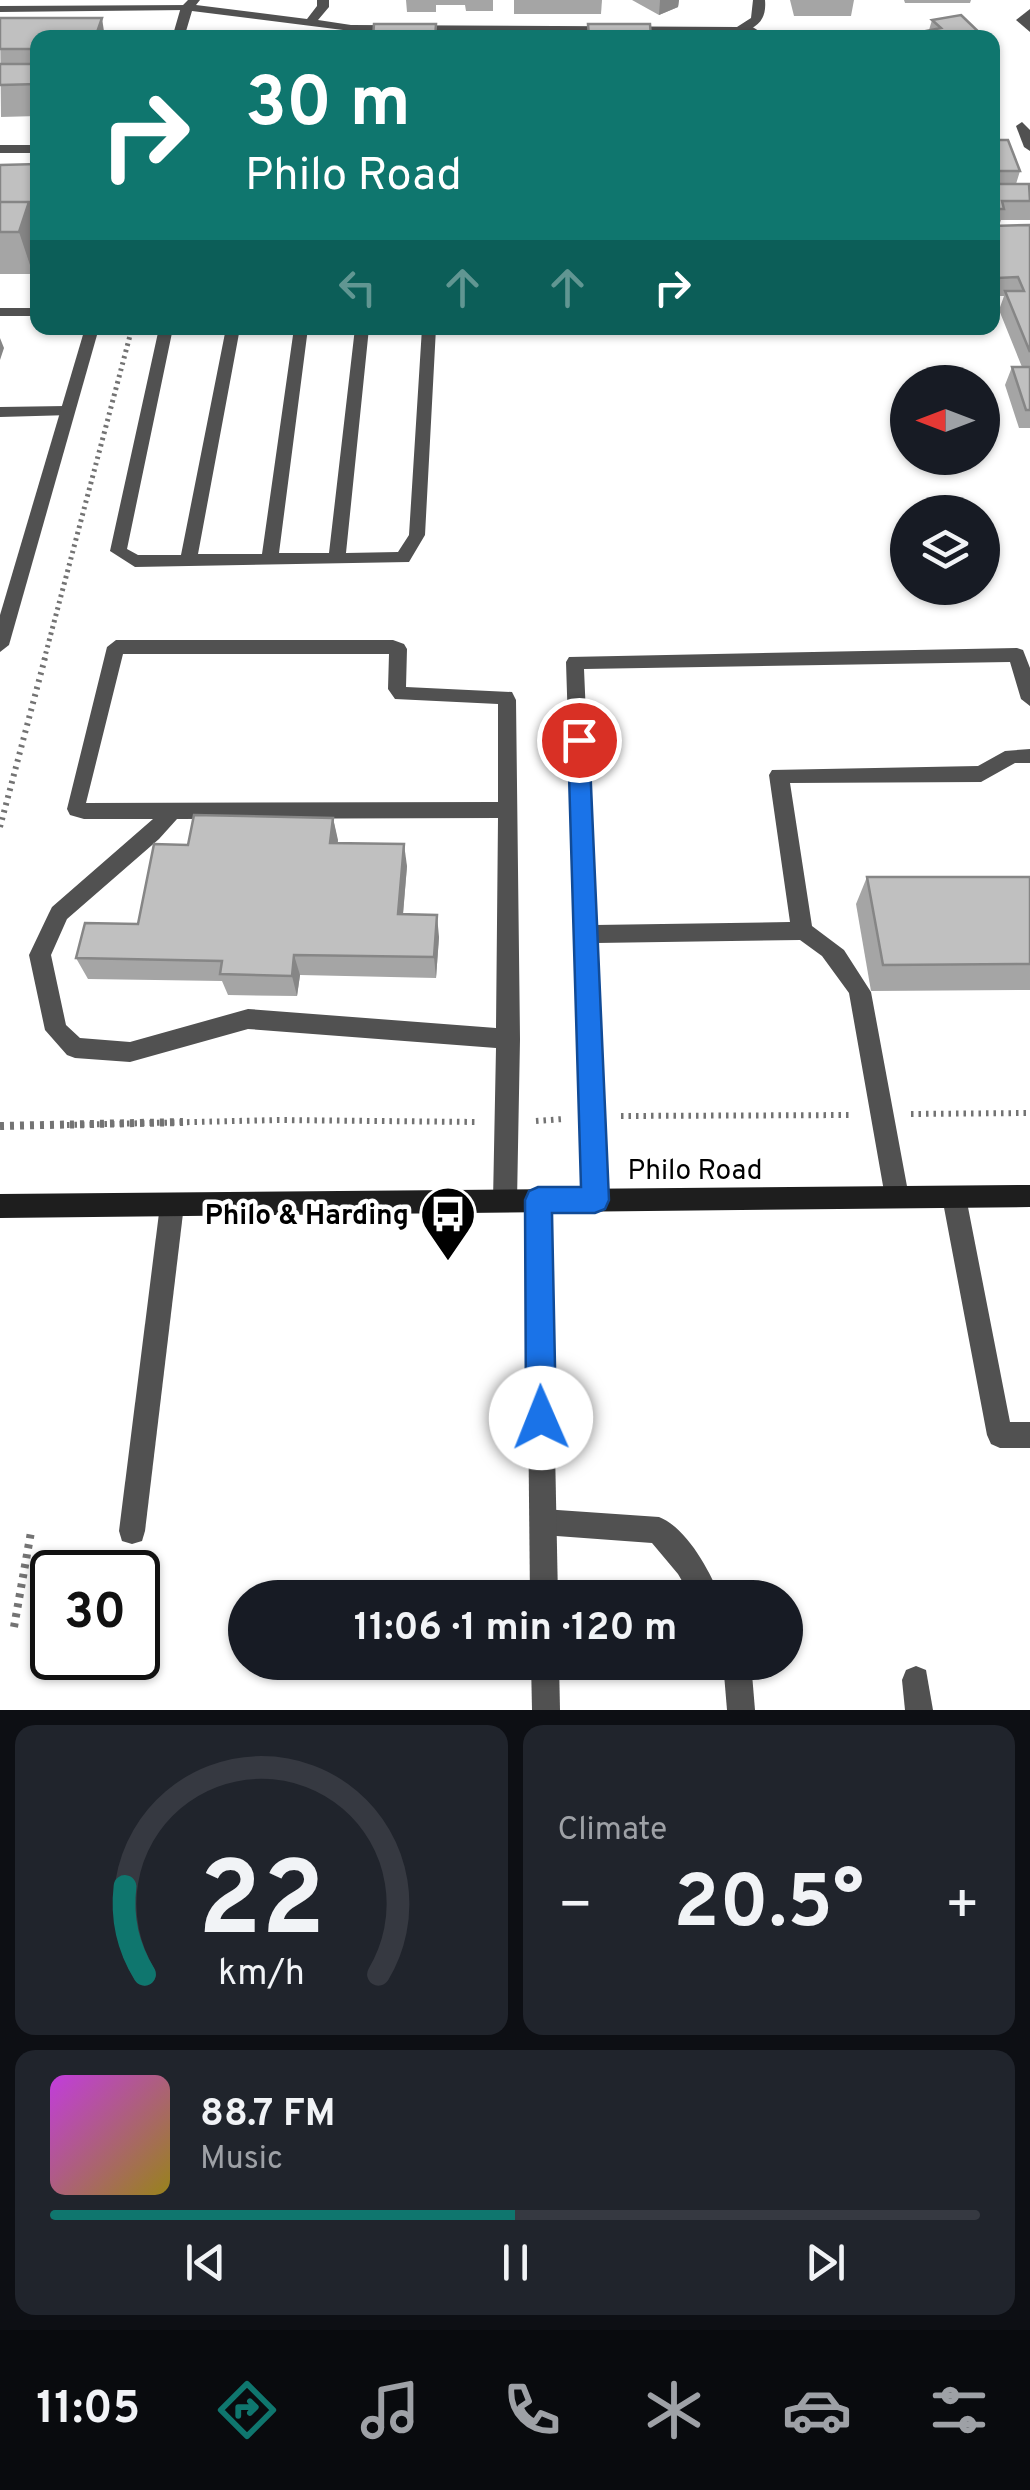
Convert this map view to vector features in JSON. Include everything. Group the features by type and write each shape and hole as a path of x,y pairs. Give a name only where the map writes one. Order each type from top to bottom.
{"main road":[{"name":"Philo Road","path":"0,1206 1030,1196"}],"street":[{"path":"312,23 323,7 323,0"},
{"path":"747,28 761,13 759,0"},
{"path":"181,30 191,4"},
{"path":"0,8 191,4 351,28 406,30"},
{"path":"1030,12 1022,20 1030,30"},
{"path":"679,30 751,30"},
{"path":"1022,126 1030,148"},
{"path":"0,149 30,149"},
{"path":"0,312 30,312"},
{"path":"0,645 7,594 90,335"},
{"path":"164,335 118,550 135,561 403,558 417,535 428,335"},
{"path":"188,560 232,335"},
{"path":"270,559 300,335"},
{"path":"337,558 361,335"},
{"path":"0,412 66,411"},
{"path":"504,1201 509,1039 508,810 505,697 402,694 398,690 398,649 116,647 77,809 508,810"},
{"path":"595,1200 576,662 1017,655 1030,699"},
{"path":"802,931 779,775 981,774 1012,756 1030,756"},
{"path":"172,810 152,833 58,913 40,955 56,1030 74,1048 130,1052 248,1019 509,1039"},
{"path":"587,934 802,931 834,952 860,992 897,1198"},
{"path":"954,1197 1000,1436 1030,1435"},
{"path":"538,1200 544,1580"},
{"path":"132,1532 172,1205"},
{"path":"543,1522 659,1530 697,1580"},
{"path":"545,1680 546,1710"},
{"path":"738,1680 741,1710"},
{"path":"916,1680 919,1710"}],"path":[{"path":"0,827 130,335"},
{"path":"14,1627 30,1532"}],"building":[{"path":"961,15 977,30 931,30 941,28 932,20"},
{"path":"0,18 102,18 98,30 30,30 30,49 0,49"},
{"path":"374,24 436,24 436,30 374,30"},
{"path":"588,24 650,24 650,30 588,30"},
{"path":"0,64 30,64 30,84 0,85"},
{"path":"1000,140 1008,140 1020,171 1000,171"},
{"path":"30,164 30,203 0,202 0,165"},
{"path":"1000,184 1029,184 1030,201 1002,201 1004,209 1000,209"},
{"path":"0,202 29,202 19,232 0,232"},
{"path":"1030,225 1030,352 1005,291 1024,291 1018,277 1000,278 1000,226"},
{"path":"1012,367 1030,367 1030,410 1026,410"},
{"path":"194,815 333,818 330,843 404,844 398,914 437,915 434,957 294,955 292,976 220,974 222,961 76,958 85,923 138,924 154,844 188,845"},
{"path":"867,877 1030,877 1030,964 883,965"}],"place":[{"name":"Philo & Harding","path":"448,1263"}],"route":[{"path":"541,1418 538,1200 595,1200 579,740"}]}
